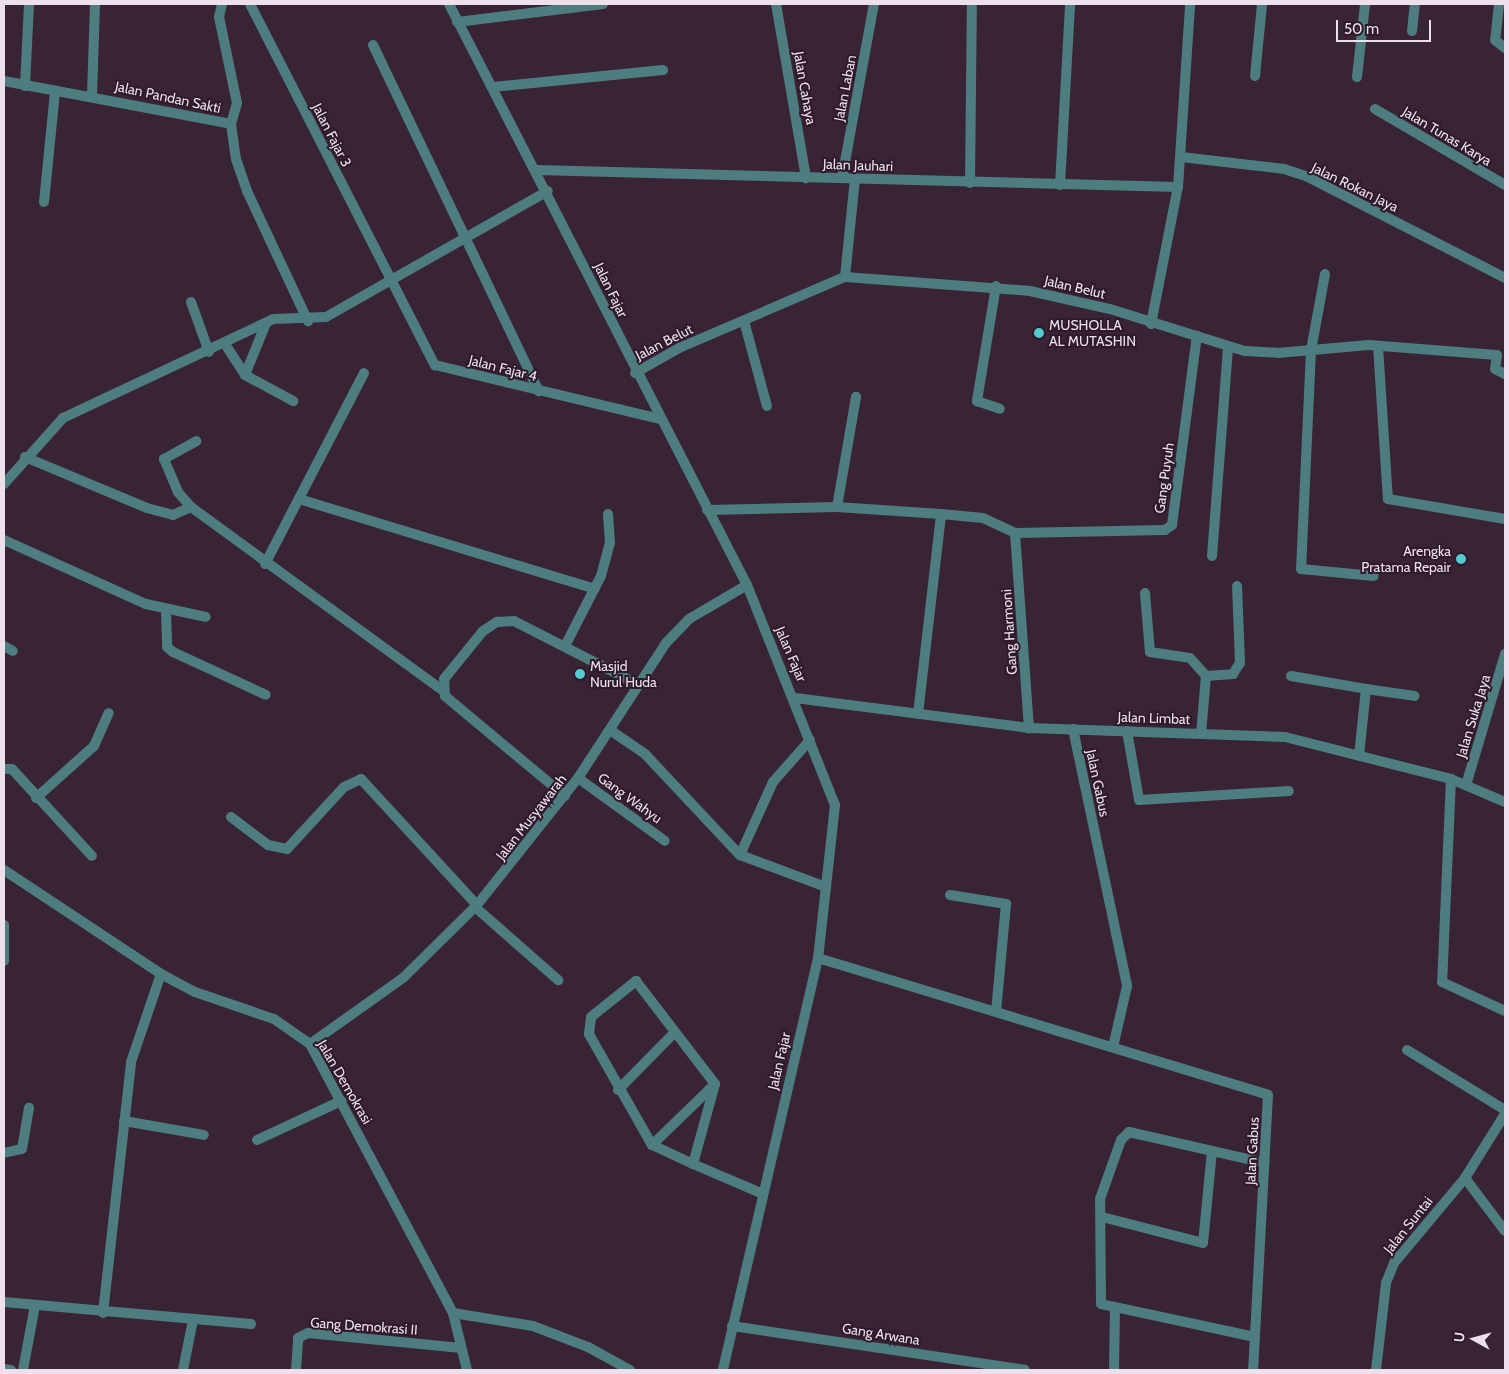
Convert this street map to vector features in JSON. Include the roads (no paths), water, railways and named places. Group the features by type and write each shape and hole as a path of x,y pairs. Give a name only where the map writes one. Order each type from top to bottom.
{"street":[{"path":"25,86 29,4"},
{"path":"92,96 95,4"},
{"name":"Jalan Pandan Sakti","path":"4,81 92,96 231,124 237,103 218,17 222,4"},
{"name":"Jalan Fajar 3","path":"250,4 389,279"},
{"name":"Jalan Fajar","path":"449,4 548,191 635,373 747,585 795,698 835,804 818,958 761,1193 723,1370"},
{"path":"457,22 602,4"},
{"name":"Jalan Cahaya","path":"776,4 806,178"},
{"name":"Jalan Laban","path":"842,178 874,4"},
{"path":"970,183 972,4"},
{"path":"1060,185 1070,4"},
{"path":"1151,324 1178,187 1182,157 1190,4"},
{"path":"1255,76 1262,4"},
{"path":"1357,77 1365,4"},
{"path":"1412,32 1415,4"},
{"path":"1499,4 1495,40 1505,48"},
{"path":"373,45 465,241 539,391"},
{"path":"493,87 663,70"},
{"path":"44,202 55,91"},
{"name":"Jalan Tunas Karya","path":"1375,108 1505,185"},
{"path":"231,124 236,159 247,191 308,321"},
{"name":"Jalan Rokan Jaya","path":"1182,157 1284,169 1308,178 1505,278"},
{"name":"Jalan Jauhari","path":"537,170 970,183 1178,187"},
{"path":"846,277 855,179"},
{"path":"4,484 25,457 63,418 226,344 266,322 308,321 326,317 389,279 465,241 548,191"},
{"path":"1325,274 1311,350 1301,569 1374,576"},
{"name":"Jalan Belut","path":"635,373 658,358 846,277 996,286 1067,298 1228,347 1278,353 1311,350 1338,344 1497,355 1495,369 1505,374"},
{"name":"Jalan Fajar 4","path":"389,279 435,365 660,419"},
{"path":"996,286 977,401 1000,409"},
{"path":"192,302 209,352"},
{"path":"744,321 767,406"},
{"path":"245,375 266,322"},
{"name":"Gang Puyuh","path":"1016,534 1169,529 1197,336"},
{"path":"226,344 245,375 293,401"},
{"path":"1378,346 1388,499 1505,519"},
{"path":"1212,556 1228,347"},
{"path":"265,564 364,373"},
{"path":"837,507 856,397"},
{"path":"196,441 164,459 178,492 191,507 265,564 443,691 565,796"},
{"path":"25,457 162,514 173,515 191,507"},
{"path":"299,499 595,589"},
{"path":"707,510 837,507 942,514 983,518 1016,534"},
{"path":"565,646 595,589 610,543 608,514"},
{"path":"918,714 942,514"},
{"name":"Gang Harmoni","path":"1016,534 1030,728"},
{"path":"4,540 166,612 187,611 206,617"},
{"name":"Jalan Musyawarah","path":"310,1044 403,978 476,906 565,796 640,686 689,619 747,585"},
{"path":"1206,676 1237,671 1237,586"},
{"path":"1145,593 1150,652 1190,658 1206,676 1201,734"},
{"path":"166,612 167,647 173,652 266,695"},
{"path":"443,691 444,679 483,630 497,622 514,621 640,686"},
{"name":"Jalan Suka Jaya","path":"1466,785 1505,654"},
{"path":"1291,676 1415,696"},
{"path":"1359,756 1366,689"},
{"name":"Jalan Limbat","path":"795,698 1030,728 1285,737 1450,779 1505,802"},
{"path":"36,798 94,746 108,713"},
{"name":"Jalan Gabus","path":"1073,729 1127,986 1114,1047"},
{"path":"610,730 645,754 740,854 826,887"},
{"path":"1127,731 1139,800 1289,791"},
{"path":"740,854 773,782 810,740"},
{"path":"4,769 12,769 36,798 92,856"},
{"name":"Gang Wahyu","path":"578,778 665,841"},
{"path":"231,817 268,846 287,849 344,787 361,779 476,906 558,980"},
{"path":"1450,779 1442,982 1505,1012"},
{"name":"Jalan Demokrasi","path":"4,870 161,974 195,992 274,1019 310,1044 452,1313 467,1370"},
{"path":"950,895 1006,904 996,1012"},
{"path":"4,925 4,961"},
{"name":"Jalan Gabus","path":"818,958 1268,1095 1253,1370"},
{"path":"104,1313 131,1062 161,974"},
{"path":"714,1084 636,981 591,1017 589,1034 618,1090 652,1145 761,1193"},
{"path":"618,1090 675,1032"},
{"path":"1407,1050 1505,1110"},
{"path":"694,1164 714,1084"},
{"path":"652,1145 714,1084"},
{"path":"257,1140 341,1102"},
{"path":"4,1153 22,1149 29,1108"},
{"name":"Jalan Suntai","path":"1376,1370 1389,1274 1465,1178 1505,1114"},
{"path":"124,1121 204,1135"},
{"path":"1255,1338 1101,1304 1098,1296 1103,1190 1121,1140 1129,1132 1265,1163"},
{"path":"1102,1217 1203,1243 1212,1151"},
{"path":"1465,1178 1505,1231"},
{"path":"4,1302 104,1313 251,1324"},
{"path":"23,1370 35,1305"},
{"path":"1114,1370 1115,1308"},
{"path":"452,1313 533,1326 630,1370"},
{"path":"183,1370 193,1320"},
{"name":"Gang Arwana","path":"732,1326 1025,1370"},
{"name":"Gang Demokrasi II","path":"296,1370 298,1338 308,1333 461,1348"},
{"path":"4,1369 11,1370"}],"place":[{"name":"MUSHOLLA AL MUTASHIN","path":"1039,333"},
{"name":"Arengka Pratama Repair","path":"1461,559"},
{"name":"Masjid Nurul Huda","path":"580,674"}]}
